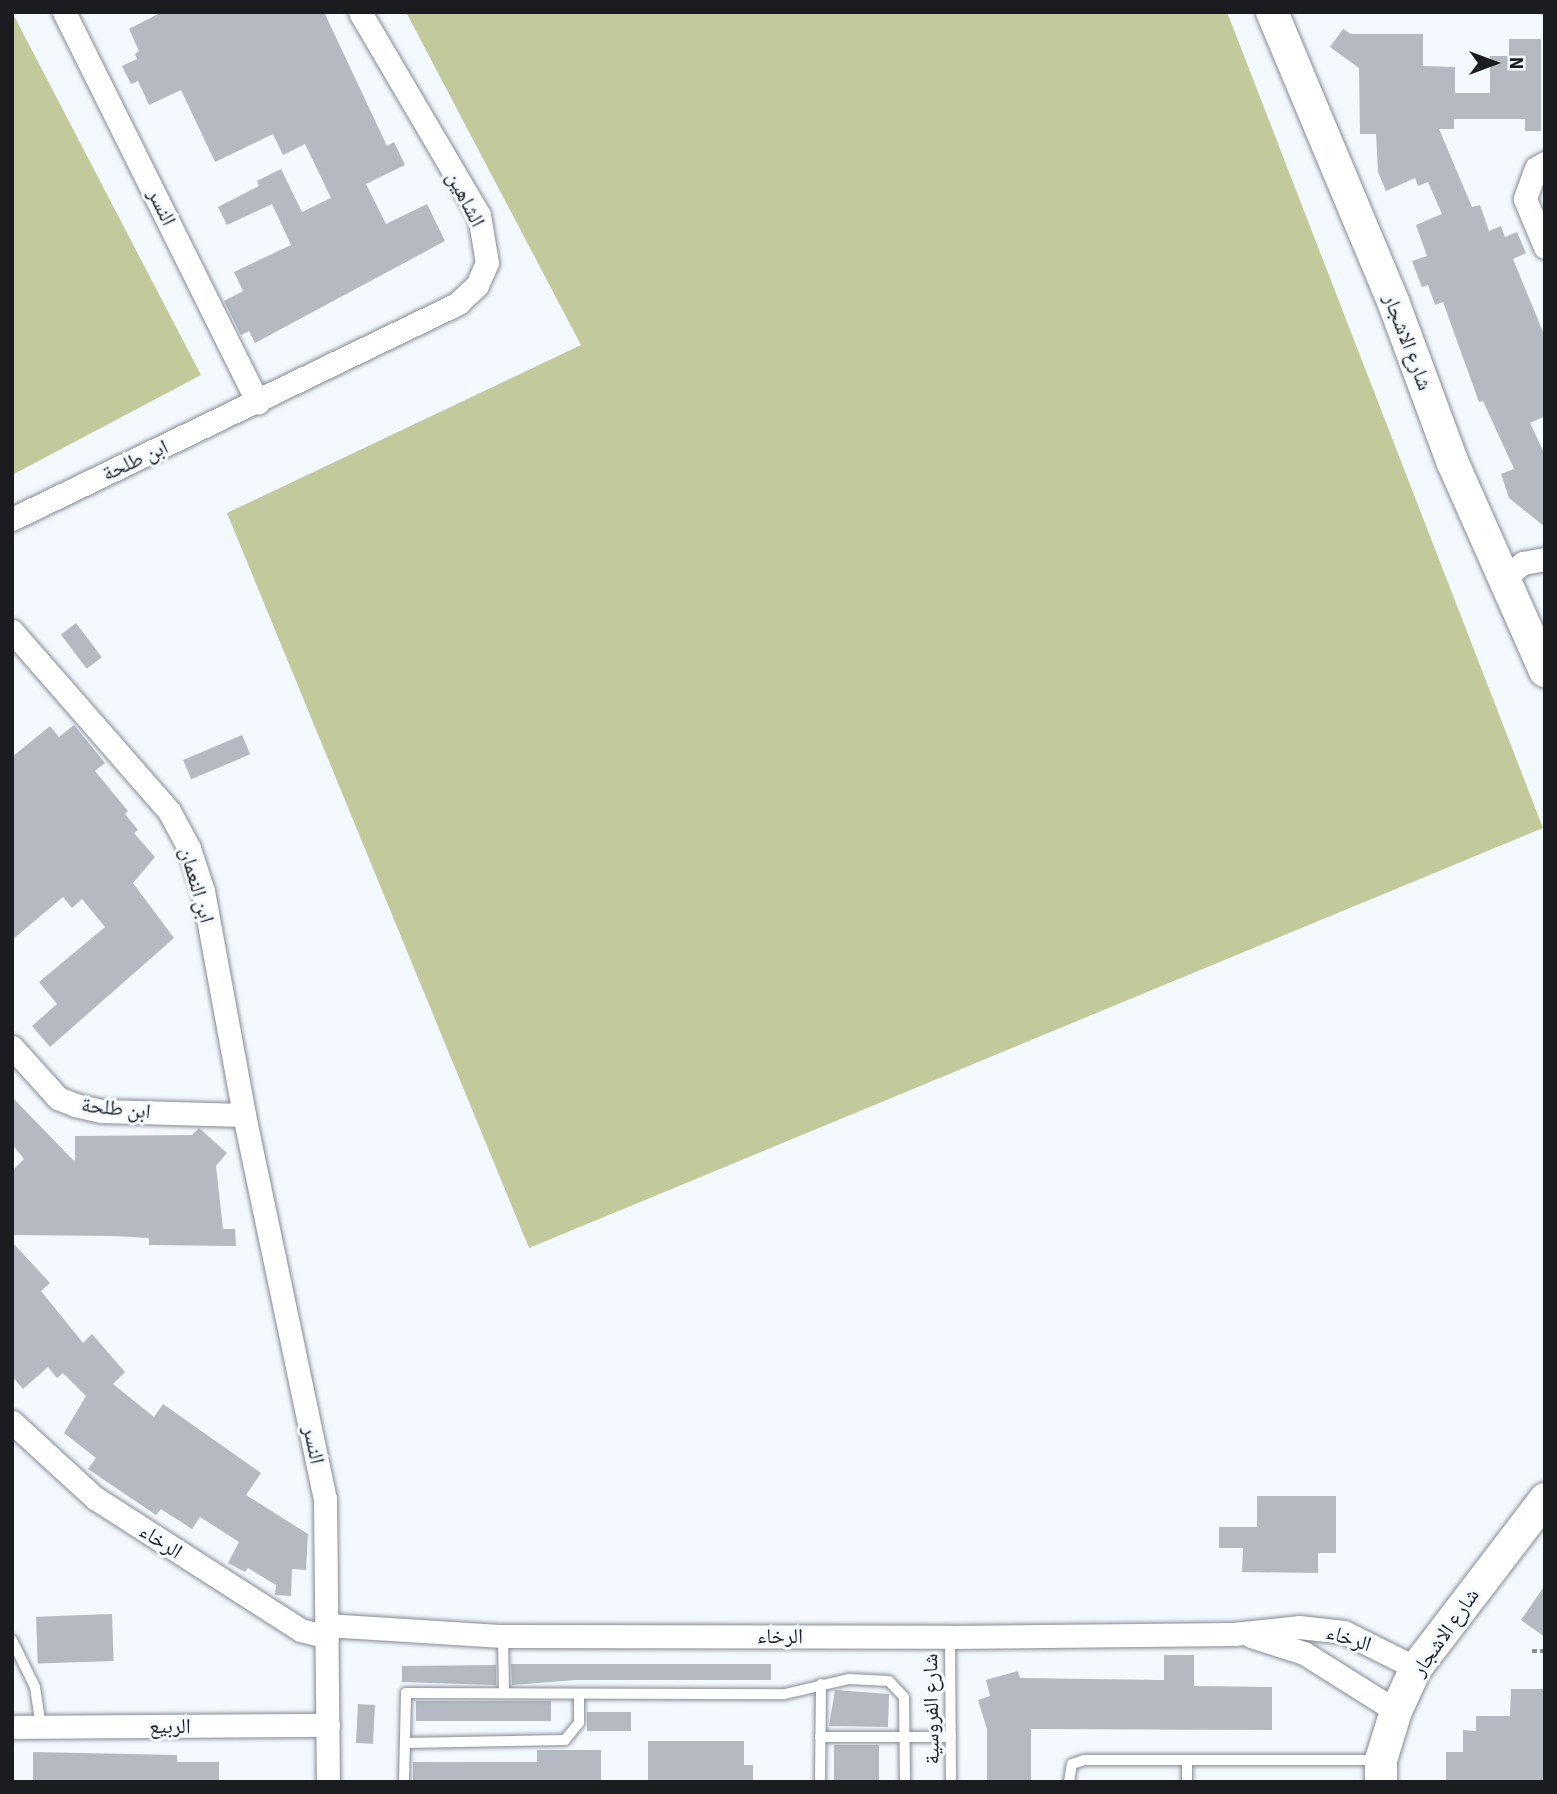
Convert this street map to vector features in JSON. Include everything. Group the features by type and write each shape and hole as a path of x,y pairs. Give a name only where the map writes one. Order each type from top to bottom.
{"street":[{"name":"النسر","path":"64,12 258,402"},
{"name":"الشاهين","path":"258,402 458,303 477,285 487,263 479,215 360,12"},
{"name":"شارع الاشجار","path":"1272,12 1503,579 1545,671"},
{"path":"1545,163 1536,168 1525,199 1545,247"},
{"name":"ابن طلحة","path":"12,519 258,402"},
{"path":"1503,579 1523,563 1545,559"},
{"name":"ابن النعمان","path":"12,631 142,777 189,848 203,891 244,1115"},
{"name":"ابن طلحة","path":"12,1047 58,1098 75,1105 102,1111 244,1115"},
{"name":"النسر","path":"244,1115 325,1499 328,1782"},
{"name":"الرخاء","path":"12,1422 106,1505 301,1630 503,1636 950,1637 1234,1634 1278,1627 1344,1632 1416,1668"},
{"name":"شارع الاشجار","path":"1381,1771 1396,1711 1416,1668 1545,1499"},
{"name":"الرخاء","path":"1234,1634 1275,1641 1304,1653 1396,1711"},
{"name":"الربيع","path":"12,1727 328,1725"}],"lane":[{"path":"503,1636 504,1693"},
{"name":"شارع الفروسية","path":"950,1637 951,1782"},
{"path":"12,1640 35,1686 40,1727"},
{"path":"404,1782 406,1693 785,1694 821,1684 881,1680 896,1686 906,1705 905,1782"},
{"path":"820,1782 821,1684"},
{"path":"405,1743 565,1740 579,1723 579,1693"},
{"path":"820,1737 951,1737"},
{"path":"1069,1782 1072,1764 1077,1761 1187,1761 1381,1771"},
{"path":"1187,1761 1187,1782"}],"path":[{"path":"1532,1651 1545,1651"}],"green space":[{"path":"12,12 201,375 12,475"},
{"path":"406,12 1227,12 1543,828 529,1248 227,513 581,345"}],"building":[{"path":"162,12 324,12 387,146 394,142 405,165 366,184 386,224 427,204 445,241 255,343 249,331 241,335 224,301 243,291 234,272 291,245 272,204 227,225 218,207 259,186 257,181 281,169 302,212 331,198 305,144 283,155 273,134 215,162 181,90 149,105 138,81 131,84 122,66 137,59 135,54 139,51 129,29"},
{"path":"1343,29 1351,34 1423,34 1423,66 1455,67 1455,93 1490,93 1490,56 1509,56 1509,39 1541,39 1541,131 1525,131 1525,119 1454,119 1454,129 1439,129 1472,207 1480,205 1489,231 1501,226 1505,237 1517,232 1526,253 1513,259 1545,337 1545,416 1530,423 1545,455 1545,527 1509,498 1501,474 1514,469 1483,401 1479,402 1443,302 1435,305 1428,285 1422,287 1412,261 1427,256 1416,225 1442,214 1428,182 1418,186 1415,178 1386,191 1378,172 1376,134 1360,134 1359,68 1330,47"},
{"path":"76,623 102,657 87,669 61,634"},
{"path":"74,725 105,763 95,771 128,811 125,814 138,830 134,833 155,857 133,883 174,938 50,1047 32,1026 57,1004 39,982 105,927 82,899 72,908 63,897 12,940 12,757 50,726 59,737"},
{"path":"242,735 250,754 191,779 183,760"},
{"path":"12,1097 75,1162 75,1136 192,1135 199,1128 227,1153 216,1166 223,1229 235,1229 236,1246 149,1245 149,1238 113,1236 12,1235 12,1171 24,1159 12,1144"},
{"path":"12,1242 50,1283 41,1291 83,1343 92,1334 125,1372 113,1384 154,1417 163,1404 261,1473 246,1495 308,1534 306,1570 292,1569 291,1596 275,1595 276,1585 248,1568 245,1572 228,1563 239,1542 200,1517 192,1529 161,1509 156,1515 88,1469 96,1458 64,1433 86,1396 63,1373 57,1378 48,1367 23,1389 12,1376"},
{"path":"1257,1496 1336,1496 1336,1553 1318,1553 1318,1573 1242,1572 1243,1548 1219,1548 1219,1527 1257,1527"},
{"path":"1545,1585 1545,1637 1521,1620"},
{"path":"112,1614 114,1661 38,1664 36,1617"},
{"path":"1164,1655 1194,1655 1194,1686 1272,1687 1272,1730 1031,1729 1031,1782 987,1782 987,1729 978,1700 990,1696 986,1680 1018,1671 1020,1678 1164,1680"},
{"path":"511,1664 771,1664 771,1680 576,1680 512,1685"},
{"path":"496,1665 496,1685 402,1682 402,1666"},
{"path":"1511,1689 1545,1689 1545,1780 1446,1780 1446,1752 1463,1752 1463,1730 1476,1731 1476,1716 1510,1716"},
{"path":"835,1690 889,1694 888,1727 829,1726"},
{"path":"416,1701 551,1701 551,1721 416,1721"},
{"path":"358,1704 375,1705 373,1744 356,1743"},
{"path":"587,1712 631,1712 631,1731 587,1731"},
{"path":"648,1741 744,1741 744,1765 753,1765 753,1782 648,1782"},
{"path":"834,1745 879,1745 879,1782 834,1782"},
{"path":"537,1750 601,1750 601,1782 413,1782 413,1762 537,1762"},
{"path":"33,1752 177,1755 177,1762 219,1762 219,1782 33,1782"}]}
